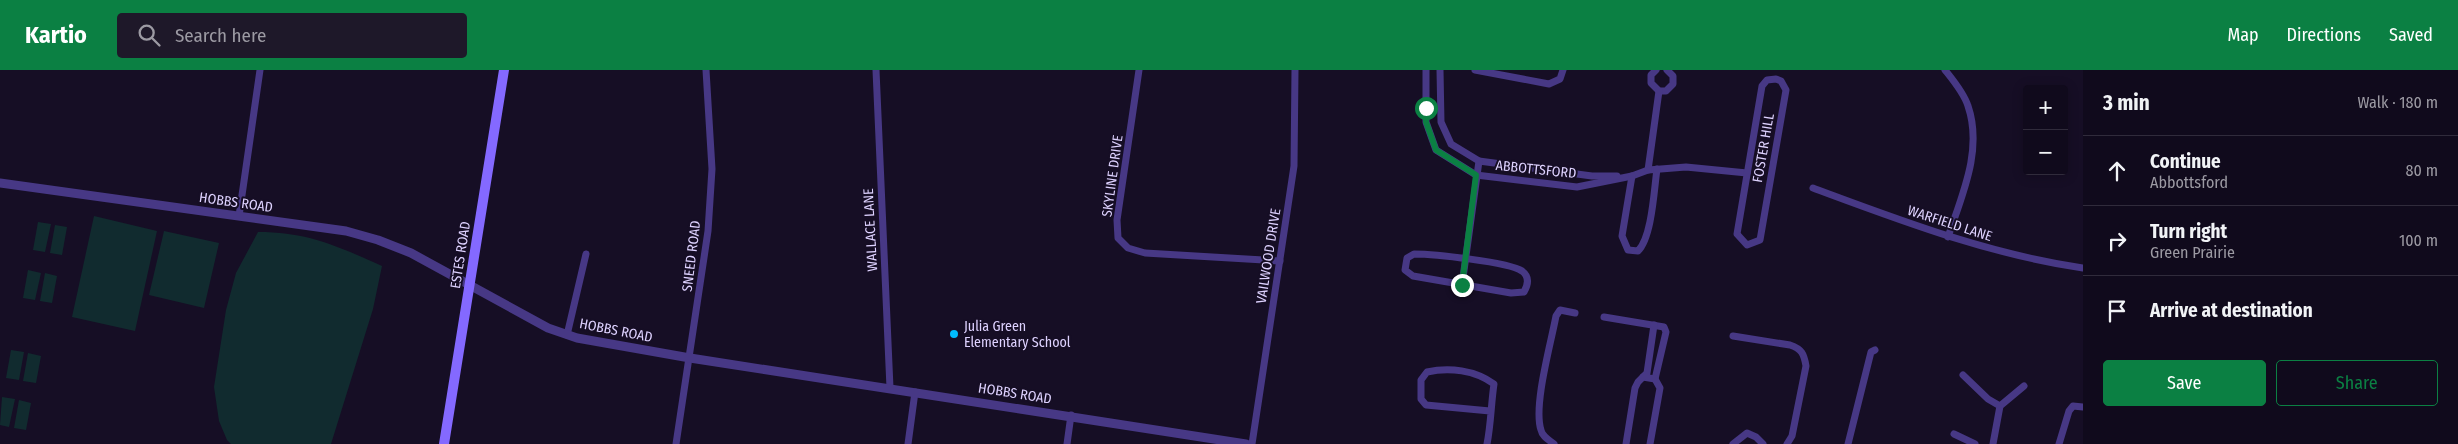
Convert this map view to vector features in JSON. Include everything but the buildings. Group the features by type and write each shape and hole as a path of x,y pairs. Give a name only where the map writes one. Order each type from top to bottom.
{"main road":[{"name":"ESTES ROAD","path":"444,444 504,70"}],"street":[{"path":"239,216 260,70"},
{"name":"SNEED ROAD","path":"676,444 708,231 712,169 706,70"},
{"name":"WALLACE LANE","path":"876,70 890,388"},
{"name":"SKYLINE DRIVE","path":"1139,70 1117,220 1118,238 1128,248 1145,253 1280,262"},
{"name":"VAILWOOD DRIVE","path":"1252,444 1294,166 1295,70"},
{"name":"ABBOTTSFORD","path":"1426,70 1426,122 1436,150 1476,175 1577,187 1657,169 1686,167 1747,173"},
{"name":"ABBOTTSFORD","path":"1440,70 1441,122 1451,144 1479,161 1592,176 1632,176"},
{"path":"1475,70 1549,84 1560,79 1563,70"},
{"path":"1656,70 1651,75 1651,83 1659,91 1666,91 1673,84 1673,76 1666,70"},
{"path":"1946,70 1968,105 1973,136 1972,162 1948,237"},
{"name":"FOSTER HILL","path":"1776,79 1781,82 1786,90 1772,174 1760,240 1747,245 1737,234 1747,173 1762,86 1767,80 1776,79"},
{"path":"1648,170 1659,91"},
{"path":"1462,285 1479,161"},
{"path":"1632,176 1622,236 1628,250 1638,251 1642,247 1651,213 1657,169"},
{"name":"HOBBS ROAD","path":"0,182 346,231 378,240 410,253 548,328 567,335 690,358 1071,415 1246,444"},
{"name":"WARFIELD LANE","path":"1813,188 1948,237 2014,256 2083,268"},
{"path":"567,335 586,254"},
{"path":"1414,254 1465,258 1516,268 1524,272 1528,280 1524,292 1511,293 1413,276 1406,270 1405,264 1406,258 1414,254"},
{"path":"1554,444 1541,433 1538,420 1540,399 1556,316 1560,310 1575,312"},
{"path":"1604,317 1664,327 1666,332 1655,379"},
{"path":"1626,444 1635,388 1646,373 1654,325"},
{"path":"1733,336 1790,345 1799,348 1804,355 1806,366 1792,436 1787,444"},
{"path":"1848,444 1871,352 1875,350"},
{"path":"1487,444 1491,426 1490,411 1494,384 1484,377 1461,371 1435,370 1427,372 1421,380 1421,399 1426,405 1490,411"},
{"path":"1963,375 1988,399 2000,406"},
{"path":"1643,378 1655,379 1659,382 1660,388 1650,444"},
{"path":"1993,444 2000,406 2024,386"},
{"path":"908,444 915,392"},
{"path":"2059,444 2073,406 2083,407"},
{"path":"1067,444 1071,415"},
{"path":"1733,444 1747,434 1756,437 1763,444"},
{"path":"1954,434 1976,444"}],"green space":[{"path":"94,216 157,231 135,331 72,317"},
{"path":"38,222 51,224 45,252 33,250"},
{"path":"55,225 67,227 62,255 50,253"},
{"path":"164,231 219,243 204,308 149,295"},
{"path":"258,232 307,237 336,246 382,266 373,309 331,444 231,444 227,440 219,421 214,387 226,310 236,273"},
{"path":"28,270 41,273 35,300 23,298"},
{"path":"45,273 57,276 52,303 40,301"},
{"path":"11,350 24,352 19,380 6,378"},
{"path":"28,353 41,356 36,383 23,381"},
{"path":"2,397 15,399 9,427 0,425"},
{"path":"19,400 31,403 26,430 14,428"}],"place":[{"name":"Julia Green Elementary School","path":"954,334"}],"route":[{"path":"1426,108 1426,122 1436,150 1476,175 1462,285"}]}
